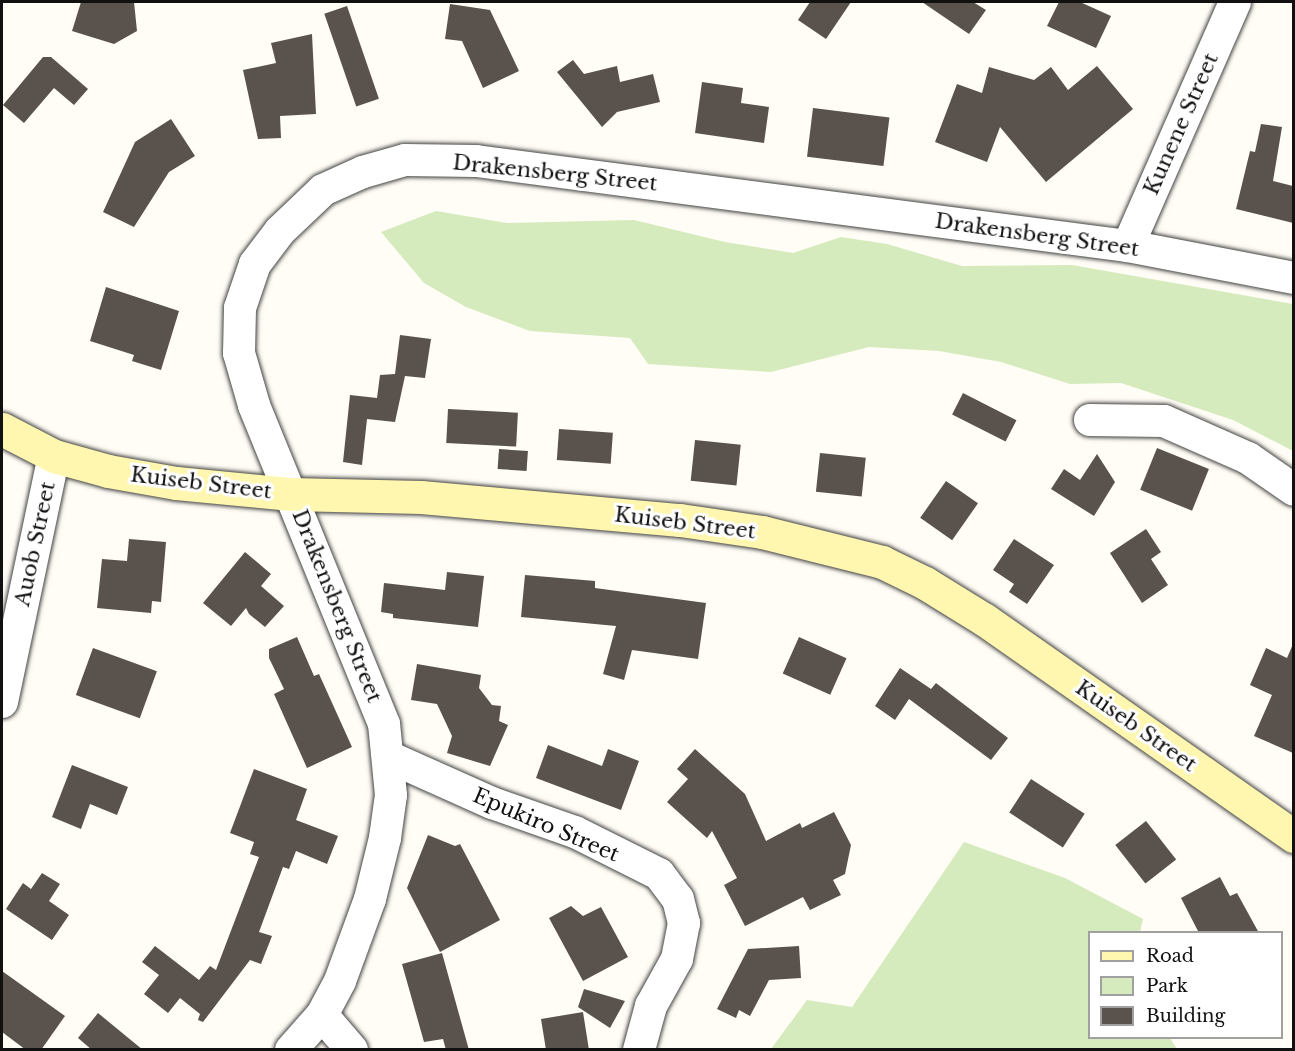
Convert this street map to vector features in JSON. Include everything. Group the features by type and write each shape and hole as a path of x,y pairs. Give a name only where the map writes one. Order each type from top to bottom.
{"street":[{"name":"Kunene Street","path":"1128,246 1235,2"},
{"name":"Drakensberg Street","path":"291,1050 322,1015 340,981 370,899 385,838 391,795 384,724 254,405 239,353 240,308 255,264 280,231 323,190 363,172 405,160 476,161 1128,246 1293,278"},
{"path":"1090,420 1164,421 1248,458 1293,490"},
{"name":"Kuiseb Street","path":"2,429 54,456 108,471 176,483 291,494 421,496 680,520 762,532 882,562 925,583 986,620 1293,836"},
{"name":"Auob Street","path":"2,702 54,456"},
{"name":"Epukiro Street","path":"389,757 492,803 575,832 659,874 678,899 684,923 677,959 651,1006 639,1050"},
{"path":"322,1015 352,1050"}],"green space":[{"path":"436,211 507,223 634,220 725,242 793,253 841,237 887,244 962,266 1072,265 1293,304 1293,451 1233,420 1121,383 1070,384 1001,362 939,351 869,347 771,372 648,364 630,338 530,331 466,307 424,283 381,232"},
{"path":"964,842 1065,878 1143,919 1140,931 1088,931 1088,1039 1171,1039 1177,1049 771,1049 807,1000 852,1007"}],"building":[{"path":"81,2 134,2 137,31 114,44 72,31"},
{"path":"810,2 851,2 826,39 798,20"},
{"path":"922,2 973,2 986,10 969,34"},
{"path":"1059,2 1080,2 1111,16 1096,48 1047,26"},
{"path":"450,4 490,10 519,71 483,88 462,41 445,39"},
{"path":"347,6 379,99 356,106 324,14"},
{"path":"312,34 316,114 280,116 281,138 258,139 243,70 276,63 271,43"},
{"path":"43,57 51,57 88,89 74,105 54,88 24,123 3,105"},
{"path":"573,60 584,74 617,66 620,82 653,74 660,102 617,112 602,127 557,72"},
{"path":"1097,66 1133,109 1046,182 1000,127 987,162 935,142 957,84 982,93 989,67 1034,80 1051,67 1068,90"},
{"path":"702,82 743,88 741,103 769,107 764,143 695,133"},
{"path":"813,108 889,117 883,166 807,157"},
{"path":"171,119 195,156 169,172 134,227 103,212 135,142"},
{"path":"1261,124 1282,127 1273,181 1293,186 1293,223 1236,209 1250,151 1255,152"},
{"path":"106,287 179,311 161,370 132,361 134,355 90,341"},
{"path":"400,335 431,339 425,378 405,376 395,422 367,419 362,465 343,462 350,395 377,398 380,375 395,374"},
{"path":"963,393 1016,420 1006,442 952,414"},
{"path":"448,409 518,413 516,447 446,443"},
{"path":"559,429 613,433 611,464 557,460"},
{"path":"695,440 741,445 736,486 691,481"},
{"path":"1157,448 1209,469 1192,511 1140,490"},
{"path":"499,449 528,451 527,471 498,469"},
{"path":"820,453 866,458 862,497 816,492"},
{"path":"1097,454 1115,482 1094,516 1051,489 1064,469 1080,480"},
{"path":"946,481 978,503 952,540 920,518"},
{"path":"1146,529 1161,552 1151,559 1168,585 1142,603 1110,553"},
{"path":"129,539 166,542 161,602 152,601 151,613 97,608 102,559 127,561"},
{"path":"1014,539 1054,565 1027,604 1009,592 1014,584 993,570"},
{"path":"245,552 271,574 261,586 284,606 265,627 249,614 246,608 231,626 203,603"},
{"path":"447,572 484,576 478,627 393,618 393,614 381,612 384,583 445,590"},
{"path":"525,575 595,581 595,588 706,603 698,659 632,650 624,680 603,674 616,626 521,617"},
{"path":"297,637 314,676 319,674 352,747 307,768 274,694 284,689 269,658 269,649"},
{"path":"799,637 847,658 830,695 783,674"},
{"path":"1293,644 1293,753 1254,736 1272,695 1250,685 1266,648 1287,658"},
{"path":"93,648 157,671 140,718 76,695"},
{"path":"417,664 481,675 479,688 492,705 501,706 499,721 508,725 490,766 447,753 452,736 437,704 411,700"},
{"path":"900,668 931,689 936,683 1008,738 991,760 909,699 895,720 875,706"},
{"path":"548,745 602,766 608,749 639,761 621,810 536,778"},
{"path":"695,749 745,794 766,841 800,823 802,828 834,812 851,845 845,874 833,880 841,895 810,910 803,897 745,926 724,885 737,878 712,831 707,838 667,802 688,779 677,769"},
{"path":"72,765 128,787 117,815 90,804 81,829 52,817"},
{"path":"254,769 307,789 296,820 338,836 327,864 296,851 289,869 283,867 259,932 272,936 261,964 250,960 203,1022 198,1020 200,1014 180,998 168,1013 144,994 159,975 142,962 155,946 199,980 210,966 216,970 259,857 250,854 254,842 230,833"},
{"path":"1031,779 1085,814 1063,847 1009,813"},
{"path":"1146,821 1176,860 1145,884 1115,845"},
{"path":"428,835 455,846 460,844 500,920 440,952 407,888"},
{"path":"42,873 60,884 49,901 69,915 52,940 6,909 23,883 31,889"},
{"path":"1220,877 1230,896 1237,893 1258,931 1198,931 1181,898"},
{"path":"571,906 583,916 601,907 628,957 583,981 549,918"},
{"path":"799,946 801,978 769,980 750,1016 739,1010 736,1018 717,1009 748,949"},
{"path":"442,953 469,1050 446,1050 443,1039 424,1042 402,964"},
{"path":"2,971 65,1016 41,1050 26,1050 2,1032"},
{"path":"584,989 625,1001 610,1028 578,1007"},
{"path":"583,1012 589,1050 546,1050 541,1019"},
{"path":"98,1013 143,1050 92,1050 78,1038"}]}
